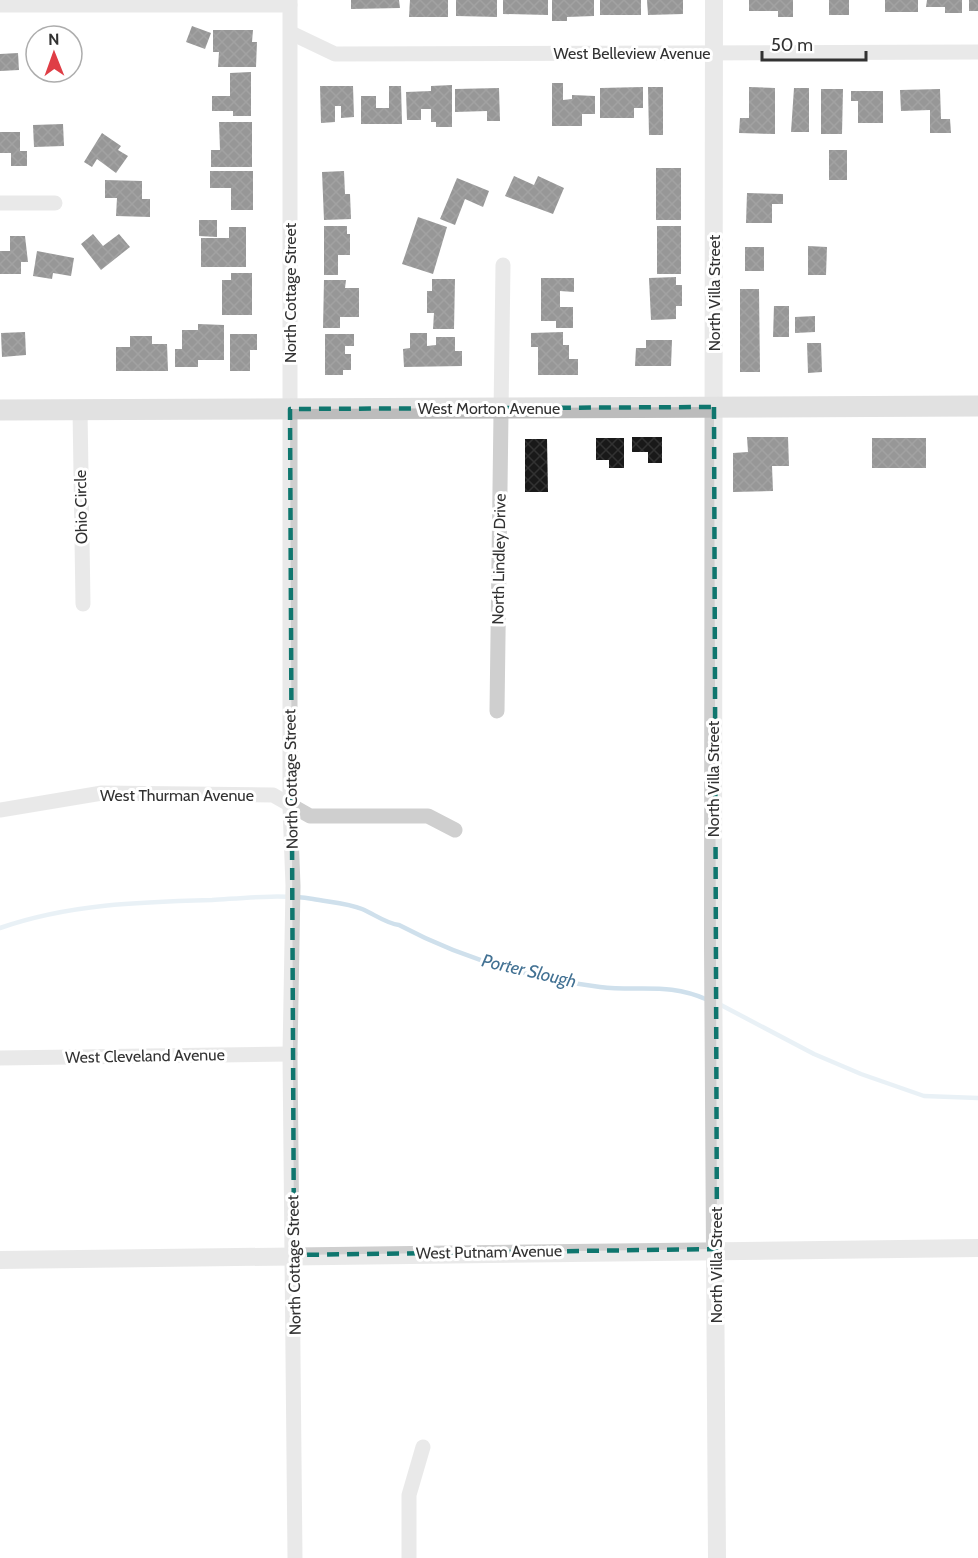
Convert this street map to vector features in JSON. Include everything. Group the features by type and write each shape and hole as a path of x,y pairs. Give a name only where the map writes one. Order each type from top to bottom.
{"main road":[{"name":"West Morton Avenue","path":"0,410 978,406"}],"street":[{"name":"North Villa Street","path":"714,0 713,985 717,1249 717,1558"},
{"path":"0,5 290,2"},
{"name":"North Cottage Street","path":"290,2 290,807 293,886 290,1054 294,1255 295,1558"},
{"name":"West Belleview Avenue","path":"291,33 334,54 978,51"},
{"path":"0,203 55,203"},
{"name":"North Lindley Drive","path":"497,711 503,265"},
{"name":"Ohio Circle","path":"80,410 83,604"},
{"name":"West Thurman Avenue","path":"0,810 102,793 273,795 290,807 310,816 428,816 455,830"},
{"name":"West Cleveland Avenue","path":"0,1058 290,1054"},
{"name":"West Putnam Avenue","path":"0,1260 717,1249 978,1248"},
{"path":"409,1558 409,1495 423,1447"}],"highlighted area":[{"path":"714,407 717,1249 294,1255 290,409"}],"building":[{"path":"351,0 399,0 400,8 351,9"},
{"path":"410,0 448,0 448,17 409,17"},
{"path":"456,0 497,0 497,17 456,16"},
{"path":"503,0 548,0 548,15 503,14"},
{"path":"552,0 594,0 594,16 567,17 567,21 552,21"},
{"path":"600,0 641,0 641,15 600,15"},
{"path":"647,0 683,0 683,14 648,15"},
{"path":"749,0 793,0 793,17 778,17 778,11 749,11"},
{"path":"829,0 849,0 849,15 829,15"},
{"path":"885,0 918,0 918,12 885,12"},
{"path":"927,0 962,0 962,13 945,13 945,7 926,7"},
{"path":"969,0 978,0 978,11 969,11"},
{"path":"192,26 211,33 205,49 186,42"},
{"path":"213,30 253,30 252,42 257,42 256,67 218,67 219,52 213,52"},
{"path":"18,53 19,70 0,71 0,54"},
{"path":"251,72 251,116 233,116 233,111 212,111 212,96 230,96 230,73"},
{"path":"552,83 563,83 563,100 572,99 572,95 595,96 595,114 582,114 582,126 552,126"},
{"path":"452,85 452,127 436,127 436,122 431,122 431,109 421,109 421,120 407,120 406,92 431,91 431,86"},
{"path":"320,86 353,86 354,117 341,118 341,106 335,106 335,122 321,123"},
{"path":"389,86 401,86 402,124 361,124 361,96 376,96 376,108 389,108"},
{"path":"643,87 643,108 634,108 634,118 600,118 600,88"},
{"path":"648,87 663,87 663,135 649,135"},
{"path":"749,87 775,88 775,134 739,133 740,118 749,118"},
{"path":"499,88 500,121 487,121 487,111 455,112 455,89"},
{"path":"794,88 809,88 809,132 791,132"},
{"path":"821,89 843,89 842,134 821,134"},
{"path":"940,89 941,119 950,119 951,133 930,133 930,110 901,111 900,90"},
{"path":"851,91 883,91 883,123 858,123 858,101 851,101"},
{"path":"219,122 252,122 252,167 211,167 211,150 220,150"},
{"path":"63,124 64,146 34,147 33,125"},
{"path":"0,132 20,132 20,151 27,151 27,166 11,166 11,153 0,153"},
{"path":"102,133 121,146 118,150 128,156 116,173 97,159 92,167 84,162"},
{"path":"829,150 847,150 847,180 829,180"},
{"path":"656,168 681,168 681,220 656,220"},
{"path":"210,171 253,171 253,210 231,210 231,188 210,188"},
{"path":"344,171 345,194 350,194 351,219 324,220 322,172"},
{"path":"514,176 534,185 538,176 564,188 553,214 505,196"},
{"path":"457,178 489,191 483,207 465,199 455,225 440,219"},
{"path":"105,180 142,181 142,199 150,199 150,217 116,216 117,198 105,198"},
{"path":"747,193 783,194 783,204 772,204 772,223 746,223"},
{"path":"418,217 447,227 433,274 402,264"},
{"path":"199,220 217,220 217,237 199,236"},
{"path":"324,226 347,226 347,234 350,234 350,255 338,255 338,275 324,275"},
{"path":"657,226 681,226 681,274 657,274"},
{"path":"229,227 246,227 246,267 201,267 201,238 229,238"},
{"path":"93,234 103,246 119,234 130,247 101,270 81,244"},
{"path":"10,236 25,236 28,262 21,262 21,274 0,274 0,251 10,251"},
{"path":"808,246 827,247 826,275 808,275"},
{"path":"745,247 764,247 764,271 745,271"},
{"path":"37,251 74,258 71,276 53,273 52,279 33,276"},
{"path":"231,273 252,273 252,315 222,315 222,280 231,280"},
{"path":"676,277 676,285 682,285 682,306 676,306 676,319 651,320 649,278"},
{"path":"541,278 574,278 574,292 560,291 560,307 573,307 573,328 556,328 556,321 541,321"},
{"path":"432,279 455,279 454,329 433,329 434,313 427,313 427,291 432,291"},
{"path":"324,280 346,280 345,288 359,288 359,317 340,317 340,328 323,328"},
{"path":"740,289 759,289 760,372 740,372"},
{"path":"774,306 789,306 789,337 773,337"},
{"path":"815,316 815,332 795,333 795,317"},
{"path":"198,324 224,325 224,360 198,360 198,367 175,367 175,349 182,349 182,330 198,330"},
{"path":"25,332 26,355 2,357 1,333"},
{"path":"563,332 563,345 569,345 569,359 578,359 578,375 538,375 538,347 531,347 531,333"},
{"path":"410,333 427,333 427,346 436,345 436,337 455,337 455,351 462,351 462,366 404,367 403,349 410,348"},
{"path":"230,334 257,334 257,350 250,350 250,371 230,371"},
{"path":"325,334 354,334 354,346 345,346 345,354 351,354 351,370 343,370 343,375 325,375"},
{"path":"130,336 152,336 152,344 167,344 168,371 116,371 116,347 130,347"},
{"path":"646,340 672,340 671,366 635,366 636,348 646,348"},
{"path":"807,343 821,343 822,372 808,373"},
{"path":"632,437 662,437 662,463 648,463 648,452 632,452"},
{"path":"747,437 788,437 789,466 772,466 773,491 733,492 733,453 748,452"},
{"path":"596,438 624,438 624,468 609,468 609,460 596,460"},
{"path":"872,438 926,438 926,468 872,468"},
{"path":"525,439 547,439 548,492 525,492"}],"waterway":[{"name":"Porter Slough","path":"0,928 52,914 105,906 263,897 301,898 356,907 471,957 522,972 600,987 667,989 693,994 708,1000"},
{"name":"Porter Slough","path":"719,1004 814,1054 861,1074 924,1096 978,1098"}]}
